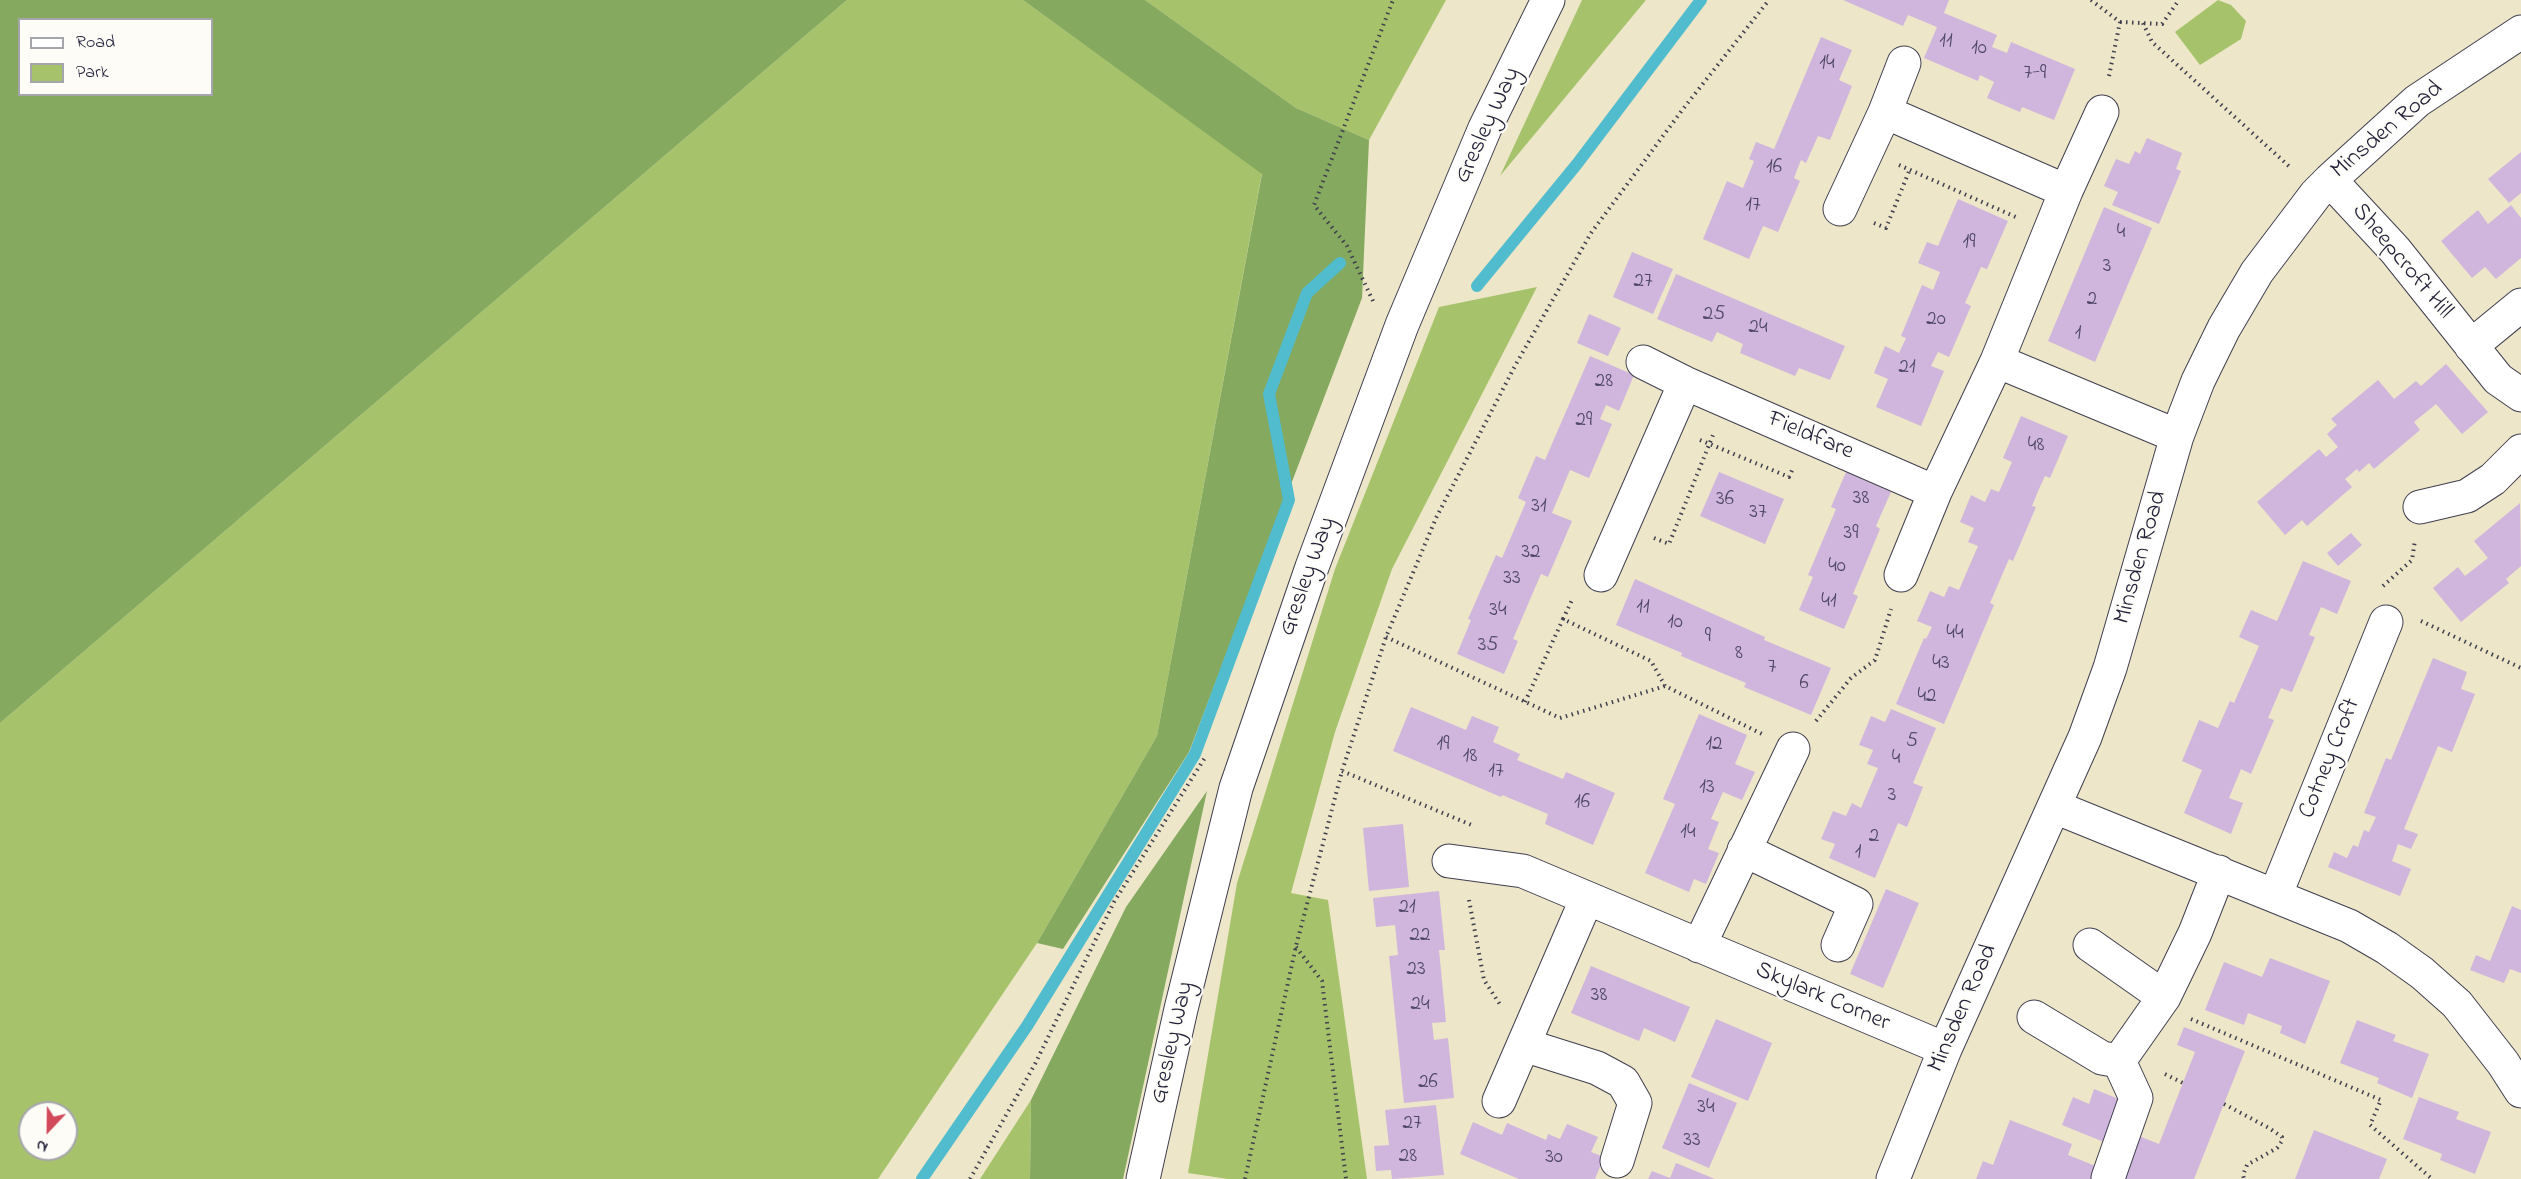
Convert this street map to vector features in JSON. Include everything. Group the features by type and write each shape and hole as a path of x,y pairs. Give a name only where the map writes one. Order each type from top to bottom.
{"street":[{"name":"Gresley Way","path":"1143,1179 1181,1009 1236,788 1312,567 1402,325 1485,128 1548,0"},
{"name":"Minsden Road","path":"1893,1179 1945,1049 2085,736 2110,668 2177,436 2198,381 2224,328 2257,272 2323,187 2417,101 2521,32"},
{"path":"1840,209 1868,151 1904,63"},
{"path":"1885,112 2066,191"},
{"path":"1901,575 1935,492 1997,361 2066,191 2102,112"},
{"name":"Sheepcroft Hill","path":"2323,187 2395,250 2498,379 2521,395"},
{"path":"2471,346 2521,305"},
{"path":"1997,361 2177,436"},
{"name":"Fieldfare","path":"1643,362 1685,383 1935,492"},
{"path":"1601,576 1685,383"},
{"path":"2420,507 2467,496 2493,479 2521,451"},
{"name":"Cotney Croft","path":"2275,896 2399,620"},
{"path":"1699,946 1793,749"},
{"path":"2055,807 2349,926 2386,948 2422,973 2512,1057 2521,1091"},
{"path":"1744,850 1856,904 1838,945"},
{"name":"Skylark Corner","path":"1460,862 1522,871 1945,1049"},
{"path":"2119,1061 2164,997 2195,933 2219,872"},
{"path":"1499,1101 1587,898"},
{"path":"2090,945 2164,997"},
{"path":"2034,1017 2102,1058 2119,1061"},
{"path":"1524,1045 1597,1068 1623,1082 1635,1102 1617,1161"},
{"path":"2108,1178 2136,1098 2119,1061"}],"path":[{"path":"1369,312 1373,301 1347,246 1314,205 1393,0"},
{"path":"1245,1179 1296,946 1342,771 1386,637 1436,518 1515,364 1591,233 1768,0"},
{"path":"2091,0 2120,22 2162,24 2179,0"},
{"path":"2102,112 2120,22"},
{"path":"2143,23 2152,42 2279,155 2323,187"},
{"path":"1840,209 1886,228 1927,130"},
{"path":"1868,151 2049,232"},
{"path":"1623,526 1670,544 1726,401"},
{"path":"1667,423 1709,444 1789,477 1808,436"},
{"path":"2378,590 2412,560 2420,507"},
{"path":"1525,702 1563,619 1651,662 1665,686 1793,749 1851,678 1875,660 1901,575"},
{"path":"2399,620 2521,668"},
{"path":"1386,637 1560,718 1665,686"},
{"path":"970,1179 1035,1064 1114,902 1208,753"},
{"path":"1342,771 1481,829"},
{"path":"1460,862 1484,980 1524,1045"},
{"path":"1296,946 1322,981 1346,1179"},
{"path":"2164,997 2195,1022 2381,1100 2370,1125 2432,1179"},
{"path":"2224,1104 2282,1137 2281,1144 2277,1148 2247,1165 2244,1179"}],"green space":[{"path":"0,0 847,0 0,723"},
{"path":"847,0 1023,0 1262,173 1157,736 1037,943 878,1179 0,1179 0,723"},
{"path":"1023,0 1145,0 1296,108 1369,140 1362,298 1189,752 1063,949 1037,943 1157,736 1262,174"},
{"path":"1145,0 1446,0 1369,140 1296,108"},
{"path":"1582,0 1646,0 1500,176"},
{"path":"2218,0 2231,5 2246,21 2241,39 2200,65 2175,32"},
{"path":"1537,287 1392,569 1335,732 1291,893 1328,900 1367,1179 1228,1179 1188,1173 1237,883 1335,569 1439,307"},
{"path":"1207,791 1123,1179 1030,1179 1031,1100 1126,907"},
{"path":"1031,1100 1030,1179 980,1179"}],"building":[{"path":"1843,0 1949,0 1944,13 1997,35 1992,47 2007,53 2011,42 2075,69 2054,120 2022,107 2020,112 1987,98 1994,82 1980,75 1978,81 1924,58 1937,27 1908,15 1903,26"},
{"path":"1821,37 1852,50 1839,80 1852,86 1830,140 1818,136 1806,163 1801,160 1794,178 1800,181 1778,232 1763,226 1749,259 1703,239 1727,181 1743,188 1754,161 1749,159 1756,142 1774,149"},
{"path":"2147,138 2182,153 2176,169 2181,171 2159,224 2112,205 2118,192 2104,186 2116,159 2129,164 2135,151 2140,154"},
{"path":"2521,152 2521,193 2509,203 2488,179"},
{"path":"1958,199 2008,221 1987,269 1981,267 1965,303 1971,306 1949,357 1938,352 1931,366 1944,371 1921,426 1876,407 1888,379 1874,373 1885,346 1899,353 1906,338 1901,336 1922,285 1933,290 1940,272 1918,263 1927,242 1938,246"},
{"path":"2511,205 2521,218 2521,258 2496,279 2485,267 2472,278 2441,241 2478,210 2488,224"},
{"path":"2104,207 2152,228 2095,362 2048,341"},
{"path":"1632,252 1673,269 1653,314 1613,297"},
{"path":"1676,274 1845,346 1830,380 1799,368 1795,376 1740,353 1743,344 1717,332 1712,342 1657,319"},
{"path":"1589,314 1621,328 1608,356 1577,343"},
{"path":"1590,356 1634,375 1619,411 1606,405 1600,419 1612,424 1589,478 1570,470 1552,513 1572,521 1548,577 1541,574 1513,639 1518,641 1504,674 1457,654 1471,620 1468,619 1496,555 1502,558 1526,502 1518,498 1536,456 1545,460"},
{"path":"2446,364 2488,412 2462,434 2436,404 2414,422 2420,430 2374,469 2369,463 2359,472 2357,469 2345,479 2352,487 2307,526 2302,520 2285,535 2257,502 2319,449 2326,457 2338,447 2327,434 2337,425 2331,419 2378,380 2394,399 2416,381 2421,386"},
{"path":"2021,416 2068,436 2050,478 2045,476 2039,489 2032,506 2036,507 2013,561 2009,559 1990,603 1994,605 1944,724 1896,704 1924,638 1926,639 1932,627 1917,621 1930,591 1944,597 1949,586 1959,590 1978,546 1968,542 1974,528 1960,522 1971,495 1985,502 1991,489 1999,492 2012,462 2003,458"},
{"path":"1719,472 1784,499 1765,544 1700,516"},
{"path":"1846,472 1891,492 1876,526 1880,529 1853,594 1858,596 1844,629 1799,610 1813,577 1808,575 1836,509 1831,507"},
{"path":"2520,503 2521,566 2506,579 2509,583 2461,622 2433,588 2458,567 2465,576 2488,558 2474,541"},
{"path":"2351,533 2362,545 2338,566 2327,553"},
{"path":"2303,561 2351,581 2337,614 2321,607 2309,635 2315,637 2292,692 2281,688 2268,718 2274,720 2251,774 2241,769 2229,798 2243,803 2231,834 2184,813 2202,770 2182,761 2199,720 2218,728 2230,701 2234,703 2259,646 2239,637 2251,610 2277,621"},
{"path":"1635,579 1765,637 1764,640 1831,668 1811,715 1744,687 1746,683 1681,656 1682,653 1616,625"},
{"path":"2433,658 2467,672 2461,689 2475,694 2452,752 2438,746 2404,829 2418,834 2411,849 2398,844 2392,861 2411,869 2400,896 2328,867 2334,852 2347,858 2353,845 2358,847 2364,830 2369,832 2376,817 2364,813 2386,758 2391,760"},
{"path":"1411,707 1466,730 1472,716 1499,727 1493,742 1520,754 1517,760 1563,779 1566,772 1615,793 1593,845 1545,824 1548,814 1502,795 1501,797 1393,751"},
{"path":"1891,709 1936,728 1913,783 1923,787 1907,827 1898,823 1875,878 1829,858 1835,844 1821,839 1833,811 1846,816 1852,803 1861,808 1878,768 1867,764 1873,750 1859,745 1871,716 1885,722"},
{"path":"1699,714 1747,735 1735,764 1755,772 1742,800 1723,792 1711,819 1719,822 1708,849 1719,853 1706,884 1694,879 1689,892 1645,873 1675,804 1663,799"},
{"path":"1403,824 1409,887 1369,891 1363,828"},
{"path":"1886,889 1919,903 1883,988 1850,974"},
{"path":"1439,891 1445,950 1439,950 1446,1022 1432,1023 1434,1040 1448,1038 1454,1098 1404,1103 1389,956 1398,955 1395,925 1376,927 1373,898"},
{"path":"2512,906 2521,910 2521,973 2510,969 2504,983 2470,970 2476,955 2490,961"},
{"path":"2270,958 2330,981 2305,1044 2280,1033 2282,1026 2248,1013 2244,1025 2205,1010 2224,962 2262,977"},
{"path":"1591,966 1690,1007 1675,1042 1644,1028 1639,1041 1571,1013"},
{"path":"1716,1019 1772,1043 1748,1101 1691,1077"},
{"path":"2357,1020 2396,1035 2393,1041 2429,1054 2412,1098 2377,1083 2379,1078 2340,1063"},
{"path":"2184,1027 2245,1051 2194,1179 2122,1179 2139,1136 2159,1144 2195,1052 2177,1045"},
{"path":"1689,1083 1737,1103 1709,1168 1662,1148"},
{"path":"2094,1089 2121,1100 2104,1142 2062,1125 2073,1097 2089,1104"},
{"path":"2419,1097 2459,1112 2456,1119 2491,1132 2475,1174 2440,1160 2442,1154 2403,1139"},
{"path":"1436,1105 1444,1175 1392,1179 1391,1170 1376,1171 1374,1146 1389,1145 1385,1110"},
{"path":"2010,1120 2072,1144 2068,1155 2098,1167 2093,1179 1976,1179 1983,1161 1993,1165"},
{"path":"1473,1122 1502,1135 1507,1123 1546,1140 1548,1134 1560,1139 1567,1124 1598,1137 1591,1152 1604,1157 1595,1179 1519,1179 1460,1154"},
{"path":"2314,1130 2387,1159 2379,1179 2295,1179"},
{"path":"1676,1163 1715,1179 1648,1179 1652,1171 1670,1178"}],"waterway":[{"path":"1477,286 1577,164 1701,0"},
{"path":"922,1179 1027,1026 1195,754 1289,500 1269,394 1307,293 1340,263"}]}
